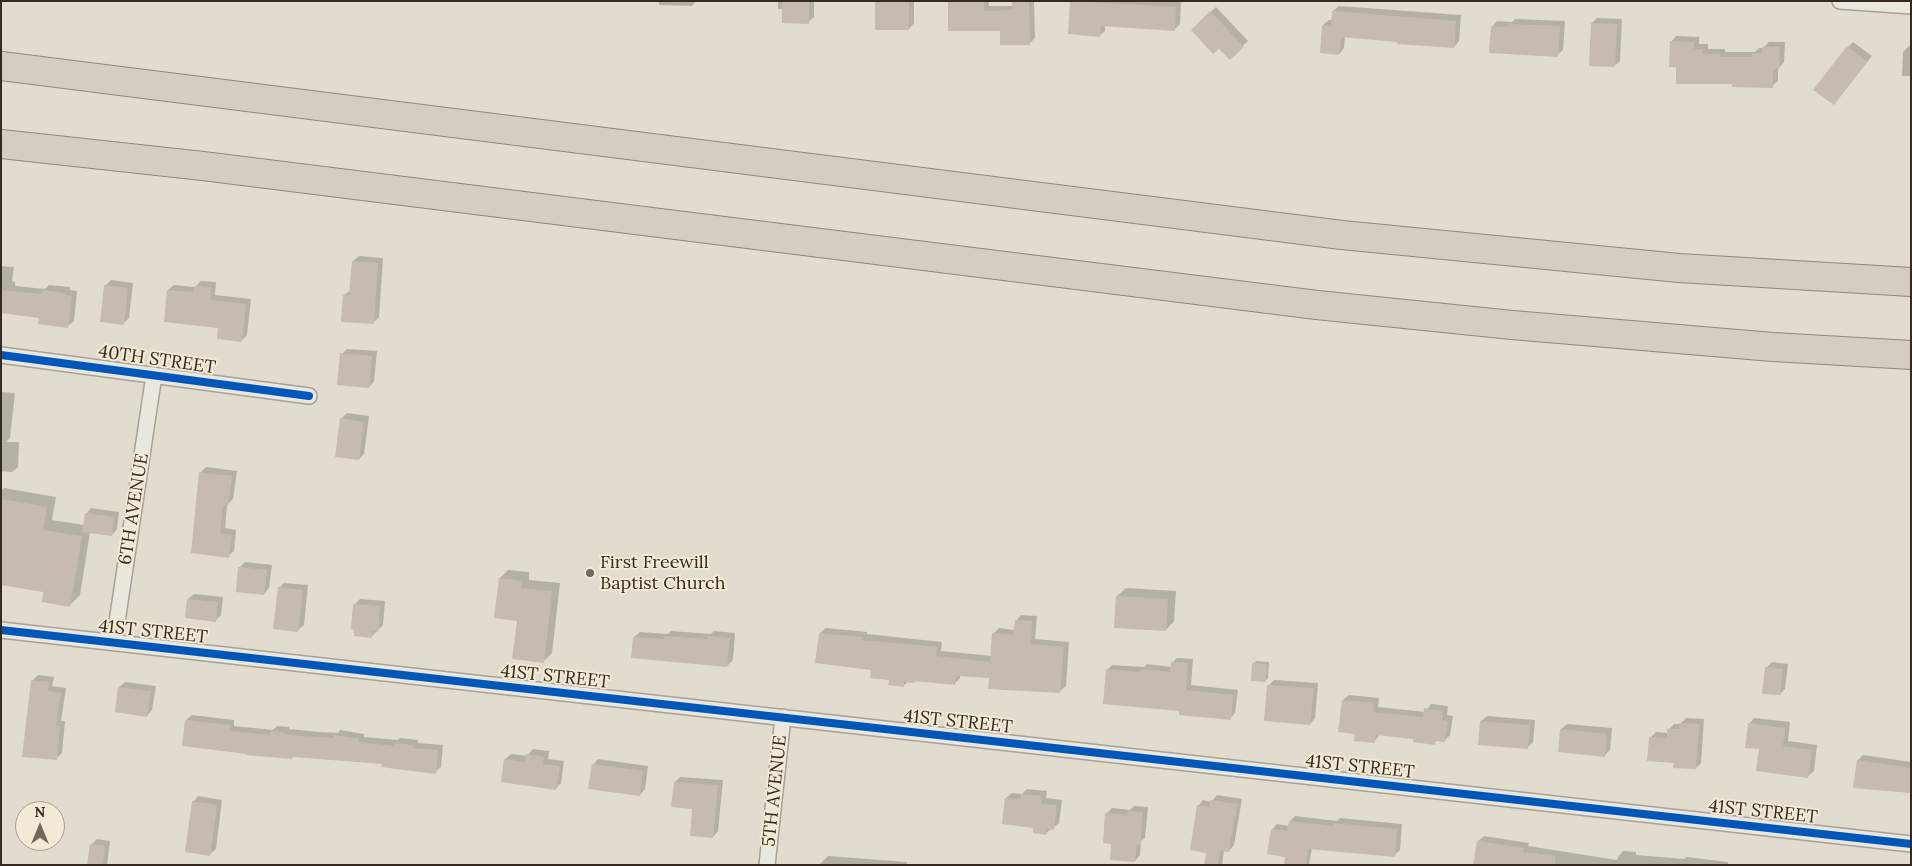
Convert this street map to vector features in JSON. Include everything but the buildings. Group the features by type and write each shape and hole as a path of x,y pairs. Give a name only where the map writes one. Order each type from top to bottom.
{"highway":[{"path":"1,66 1342,235 1679,268 1911,282"},
{"path":"1,144 203,166 1317,305 1531,327 1772,347 1911,355"}],"street":[{"path":"1840,1 1911,6"},
{"name":"40TH STREET","path":"1,354 309,396"},
{"name":"6TH AVENUE","path":"114,642 154,375"},
{"name":"41ST STREET","path":"1,630 1911,844"},
{"name":"5TH AVENUE","path":"767,865 782,718"}],"cycle path":[{"path":"1,355 309,396"},
{"path":"1,630 1911,844"}],"place":[{"name":"First Freewill Baptist Church","path":"590,573"}]}
